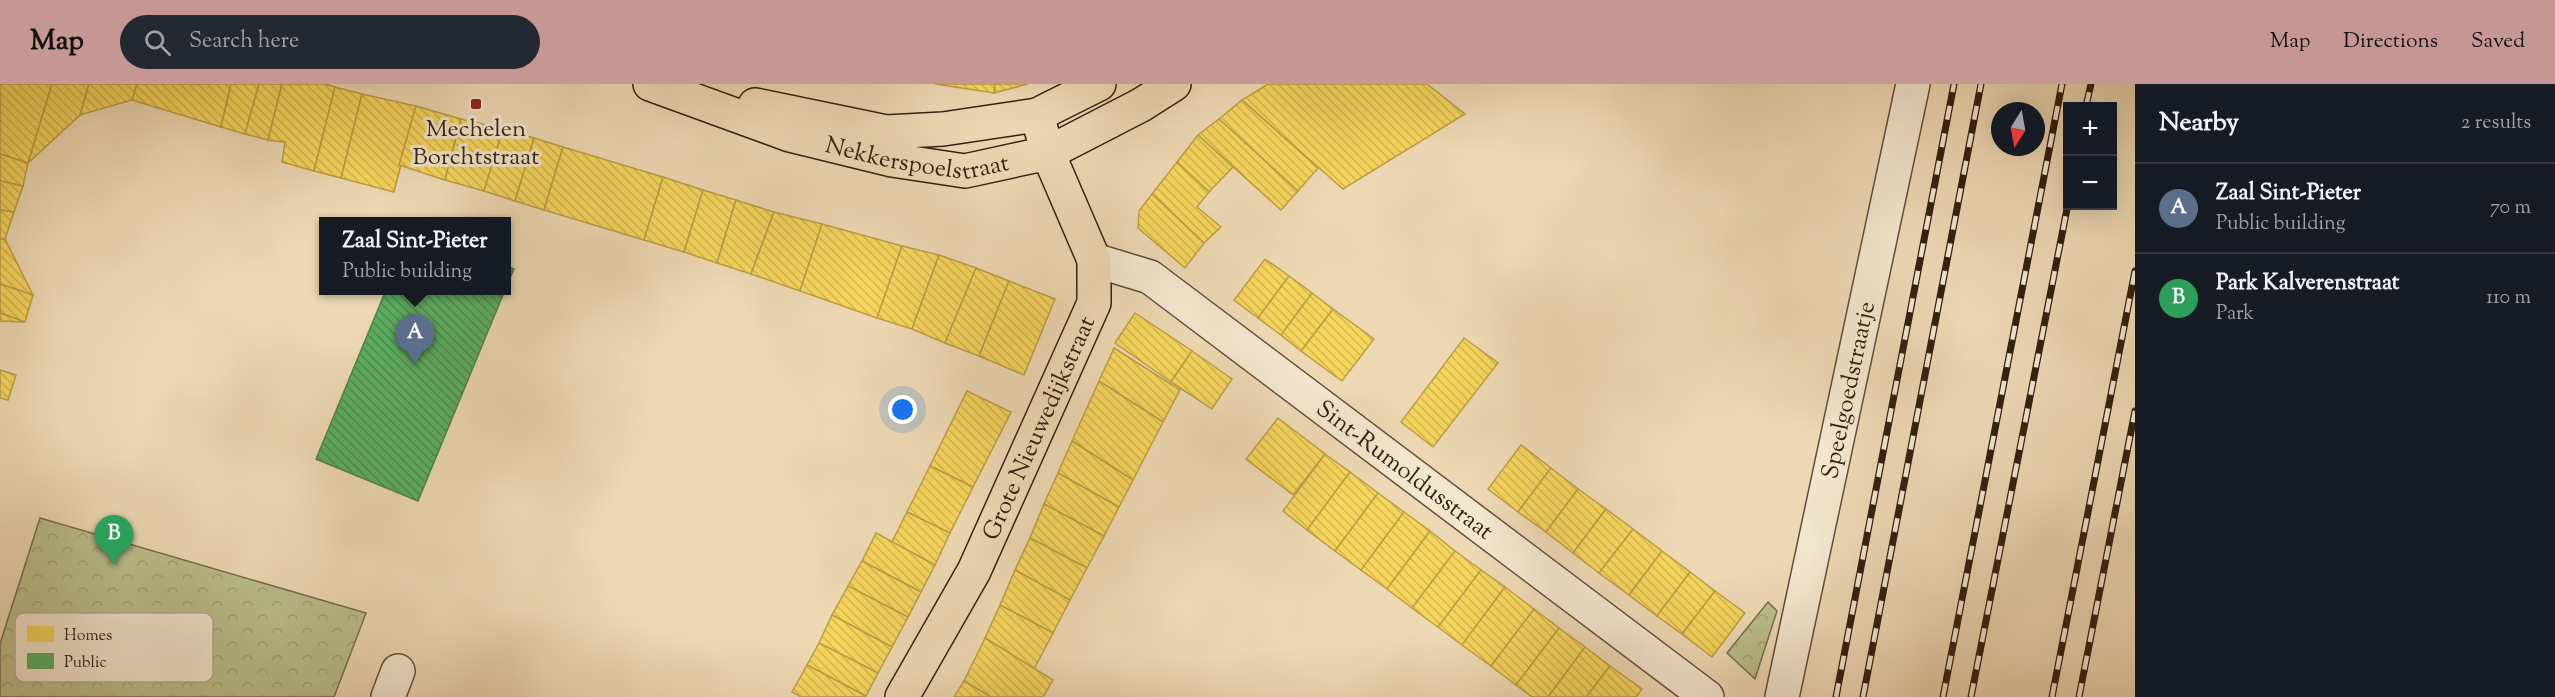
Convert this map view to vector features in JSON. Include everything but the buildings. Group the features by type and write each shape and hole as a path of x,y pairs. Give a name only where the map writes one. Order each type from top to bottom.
{"main road":[{"name":"Nekkerspoelstraat","path":"650,84 790,135 892,160 965,171 1048,153 1141,105 1174,84"},
{"name":"Nekkerspoelstraat","path":"655,84 886,132 943,129 1037,115 1099,84"},
{"name":"Grote Nieuwedijkstraat","path":"902,697 974,571 1094,303 1094,260 1048,153 1037,115"}],"street":[{"name":"Speelgoedstraatje","path":"1782,697 1913,84"},
{"name":"Sint-Rumoldusstraat","path":"1094,260 1150,277 1692,692"}],"green space":[{"path":"40,518 366,613 334,697 0,697 0,644"},
{"path":"1768,602 1777,611 1755,679 1727,653"}],"railway":[{"path":"1836,697 1954,84"},
{"path":"1863,697 1981,84"},
{"path":"1943,697 2062,84"},
{"path":"2087,102 2091,84"},
{"path":"1971,697 2067,210"},
{"path":"2052,697 2135,271"},
{"path":"2079,697 2135,411"}],"place":[{"name":"Mechelen Borchtstraat","path":"476,104"},
{"name":"Zaal Sint-Pieter","path":"415,364"},
{"name":"Park Kalverenstraat","path":"114,565"}]}
